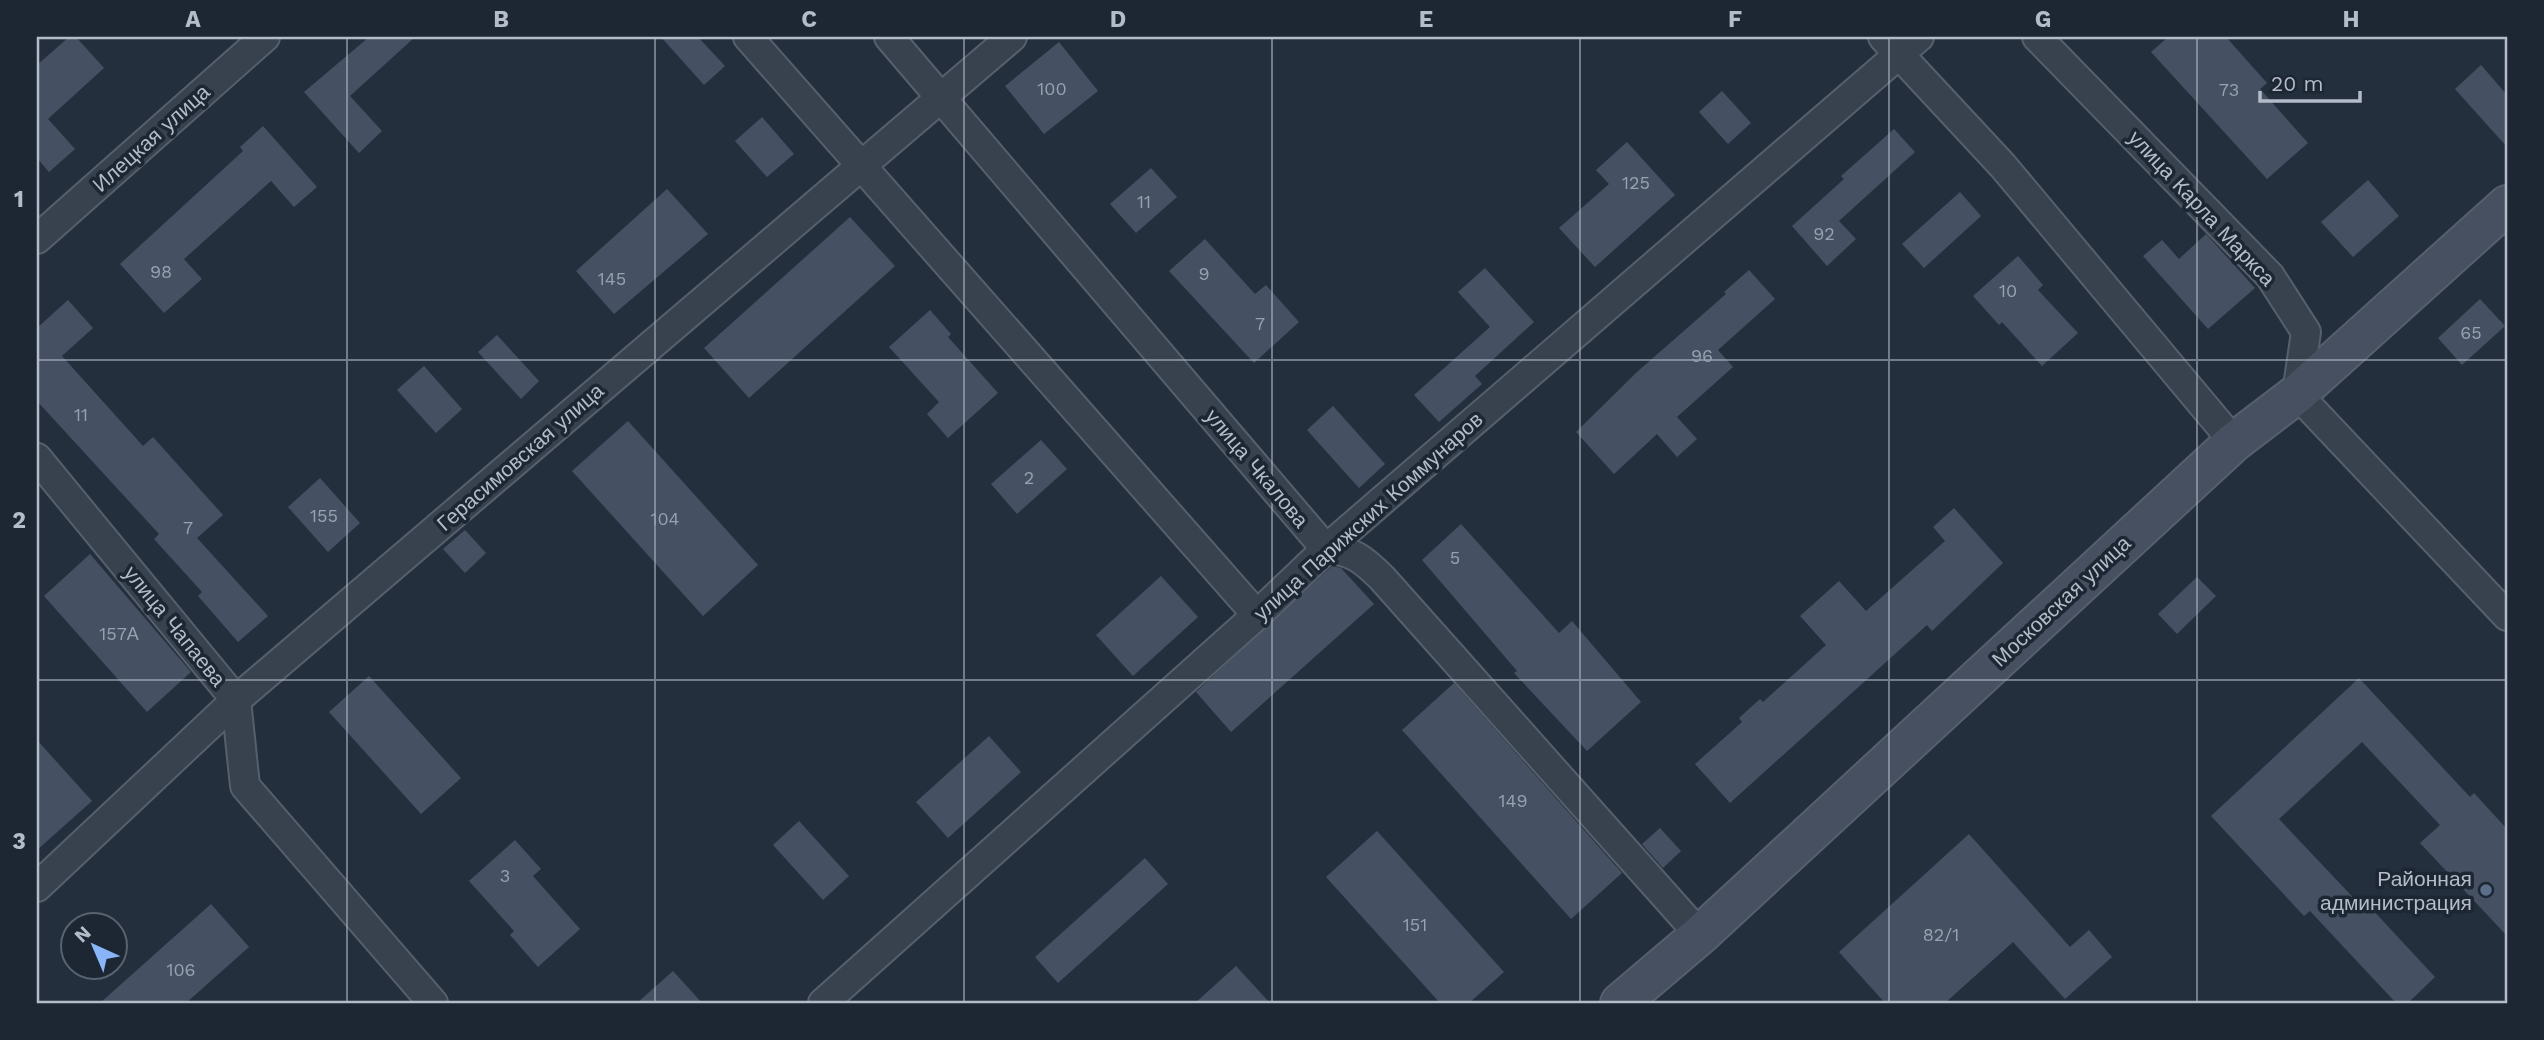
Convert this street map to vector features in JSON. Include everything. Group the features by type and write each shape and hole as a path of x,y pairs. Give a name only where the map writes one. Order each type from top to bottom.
{"street":[{"name":"Илецкая улица","path":"37,239 265,37"},
{"path":"748,37 1257,615"},
{"name":"улица Чкалова","path":"889,37 1326,549"},
{"name":"Герасимовская улица","path":"37,887 236,700 1012,37"},
{"name":"улица Карла Маркса","path":"2037,37 2270,276 2306,331 2297,394"},
{"path":"1901,43 2234,442"},
{"name":"улица Парижских Коммунаров","path":"823,1003 1257,615 1326,549 1901,43"},
{"name":"Московская улица","path":"1620,1003 1700,935 2234,442 2297,394 2507,205"},
{"path":"2297,394 2507,616"},
{"name":"улица Чапаева","path":"37,458 236,700 245,786 433,1003"},
{"path":"1326,549 1342,550 1360,556 1382,578 1700,935"}],"building":[{"path":"69,37 76,37 104,68 48,119 75,149 49,172 37,158 37,65"},
{"path":"369,37 415,37 350,96 382,131 359,153 304,92"},
{"path":"661,37 698,37 725,66 704,85"},
{"path":"2168,37 2226,37 2267,83 2260,89 2308,143 2267,179 2151,52"},
{"path":"1059,42 1098,91 1044,134 1005,86"},
{"path":"2481,65 2507,95 2507,147 2455,89"},
{"path":"1722,91 1751,123 1728,144 1699,112"},
{"path":"762,117 794,154 767,177 735,141"},
{"path":"263,126 317,187 294,207 271,181 184,259 202,279 164,313 120,264 243,151 240,147"},
{"path":"1894,129 1915,152 1839,221 1856,239 1827,266 1792,226 1844,179 1841,176"},
{"path":"1627,142 1675,195 1595,267 1559,228 1609,184 1596,170"},
{"path":"1151,168 1177,197 1136,233 1110,204"},
{"path":"2368,180 2399,216 2353,257 2321,222"},
{"path":"667,189 708,234 614,314 576,271"},
{"path":"1960,192 1981,216 1924,268 1902,244"},
{"path":"850,217 895,266 749,398 704,348"},
{"path":"2206,234 2255,288 2208,329 2143,256 2162,240 2179,259"},
{"path":"1205,239 1255,294 1266,285 1299,322 1254,363 1169,271"},
{"path":"2018,256 2043,285 2038,290 2078,333 2042,366 2002,322 1999,325 1973,296"},
{"path":"1485,268 1534,322 1475,376 1482,384 1439,422 1414,395 1490,327 1458,292"},
{"path":"1749,270 1775,299 1718,350 1733,367 1677,417 1697,439 1677,457 1657,434 1614,474 1576,432 1637,372 1726,294 1724,292"},
{"path":"2480,299 2505,326 2462,365 2438,338"},
{"path":"68,300 93,328 62,356 143,446 153,437 223,515 197,538 268,616 238,642 198,596 202,592 154,539 159,534 37,401 37,328"},
{"path":"930,310 951,334 948,337 998,393 948,438 927,414 939,402 889,347"},
{"path":"497,335 539,381 521,399 478,352"},
{"path":"424,366 462,409 436,433 397,390"},
{"path":"1333,406 1385,464 1359,488 1307,430"},
{"path":"628,421 758,565 703,616 572,471"},
{"path":"1041,440 1067,469 1017,514 991,484"},
{"path":"320,478 360,523 328,552 288,507"},
{"path":"1954,508 2003,563 1932,631 1927,625 1730,803 1695,764 1742,722 1739,718 1760,699 1763,702 1826,645 1800,616 1839,581 1866,611 1945,541 1933,527"},
{"path":"1461,524 1559,633 1572,621 1641,702 1587,751 1514,673 1517,671 1422,560"},
{"path":"465,530 486,553 465,573 443,549"},
{"path":"90,554 191,672 147,712 44,596"},
{"path":"1332,566 1341,568 1374,604 1231,732 1196,692"},
{"path":"1161,576 1198,617 1133,676 1096,635"},
{"path":"2197,577 2216,596 2177,634 2158,614"},
{"path":"369,676 461,778 421,814 329,712"},
{"path":"2359,678 2470,797 2474,793 2507,829 2507,936 2420,843 2440,825 2362,742 2279,819 2366,911 2370,907 2435,977 2408,1003 2396,1003 2310,911 2304,916 2211,816"},
{"path":"1454,683 1622,873 1571,919 1402,730"},
{"path":"989,736 1021,772 948,838 916,802"},
{"path":"37,740 92,801 37,850"},
{"path":"799,821 849,876 823,900 773,845"},
{"path":"1660,828 1681,851 1663,868 1642,844"},
{"path":"1377,831 1504,972 1469,1003 1440,1003 1326,877"},
{"path":"1969,834 2070,947 2089,930 2112,957 2065,999 2013,942 1945,1003 1885,1003 1839,952"},
{"path":"515,840 541,869 533,876 580,929 538,967 510,935 514,931 469,881"},
{"path":"1145,858 1168,884 1058,983 1035,957"},
{"path":"211,904 249,947 186,1003 100,1003 125,981 130,981 130,976"},
{"path":"1236,966 1270,1003 1195,1003"},
{"path":"673,971 702,1003 637,1003"}],"place":[{"name":"Районная администрация","path":"2486,890"}]}
